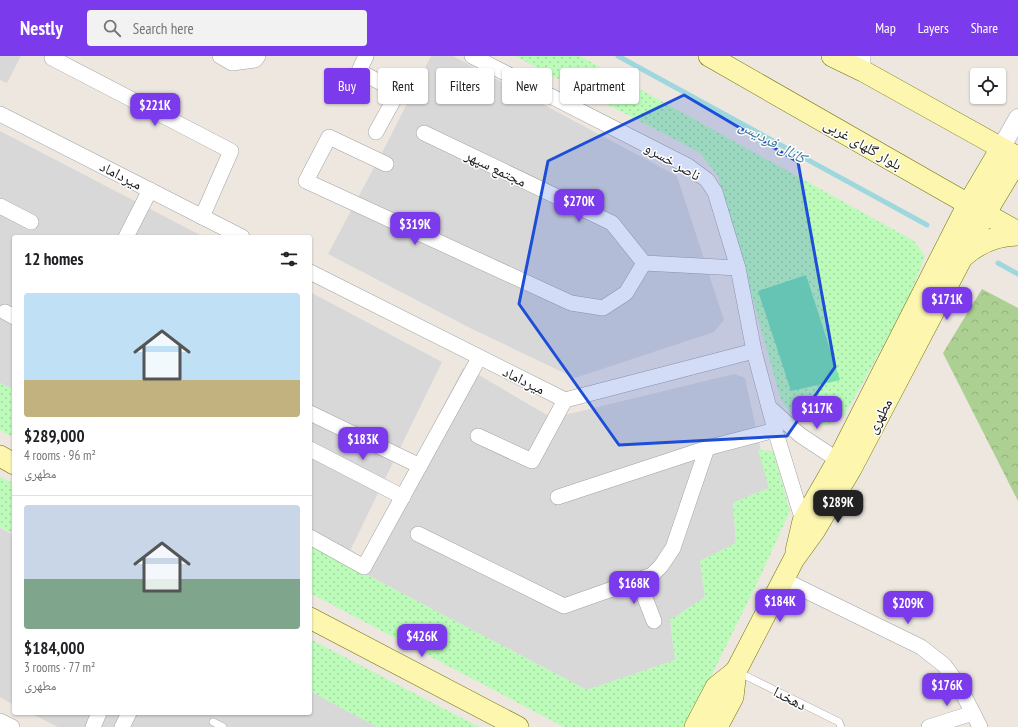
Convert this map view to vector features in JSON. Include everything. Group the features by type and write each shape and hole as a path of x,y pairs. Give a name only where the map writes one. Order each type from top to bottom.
{"main road":[{"name":"بلوار گلهای غربی","path":"709,56 1018,232"},
{"path":"832,56 863,64 1012,155 976,209 845,464"},
{"name":"مطهری","path":"718,727 733,697 736,671 784,580 809,526 961,259 976,209"},
{"path":"961,259 974,247 989,239 1006,235 1018,235"},
{"path":"0,456 12,463"},
{"path":"312,619 518,727"},
{"name":"مطهری","path":"695,727 716,687 736,671"}],"street":[{"path":"220,56 232,63 255,60 258,56"},
{"path":"366,56 359,71 398,92 376,132"},
{"name":"ناصر خسرو","path":"472,56 688,166 706,180 715,192 738,268 754,351 775,430 809,526"},
{"path":"52,58 231,151 202,217"},
{"name":"میرداماد","path":"0,114 202,217 221,232 234,235"},
{"path":"1012,155 1018,118"},
{"name":"مجتمع سپهر","path":"424,133 612,224 644,263"},
{"path":"386,164 329,137 306,181 571,304 603,308 626,293 644,263 738,268"},
{"path":"127,235 150,190"},
{"path":"0,206 31,222"},
{"name":"میرداماد","path":"312,273 565,400"},
{"path":"478,436 532,461 565,400 754,351"},
{"path":"312,538 364,567 479,358"},
{"path":"770,407 794,430 845,464"},
{"path":"312,414 420,466"},
{"path":"558,497 708,448 775,430"},
{"path":"418,534 564,606 652,575 672,548 708,448"},
{"path":"312,450 403,497"},
{"path":"638,580 654,621"},
{"path":"784,580 920,647 944,665 958,684 980,727"},
{"path":"930,727 973,713"},
{"path":"92,727 98,715"},
{"path":"122,727 128,715"},
{"path":"0,721 12,727"}],"lane":[{"name":"دهخدا","path":"736,671 839,722 841,727"},
{"path":"213,722 223,727"}],"highlighted area":[{"path":"684,95 798,162 835,367 787,436 619,445 519,304 548,161"}],"shaded area":[{"path":"0,56 21,56 7,83 0,80"},
{"path":"431,56 453,56 475,68 436,68 436,104 494,104 494,78 502,82 502,104 543,104 677,176 724,320 714,332 575,378 472,329 328,254 407,104 428,104 428,68 425,68"},
{"path":"0,131 200,235 12,235 12,389 0,383"},
{"path":"312,293 442,362 344,563 312,546"},
{"path":"463,368 477,374 552,418 734,374 745,378 769,488 733,503 736,543 700,561 705,597 670,620 675,660 587,690 358,570"},
{"path":"0,528 12,534 12,704 0,697"},
{"path":"312,692 377,727 58,727 34,715 312,715"}],"green space":[{"path":"515,56 580,56 602,68 560,68 560,79 552,75 552,68 538,68"},
{"path":"639,89 914,241 925,256 906,305 844,416 826,425 796,420 781,400 718,176 699,152 607,104 639,104"},
{"path":"806,275 840,380 791,391 758,291"},
{"path":"982,289 1018,308 1018,501 943,353"},
{"path":"0,383 12,389 12,437 0,430"},
{"path":"758,450 773,451 790,511 757,583 692,715 684,727 564,727 312,594 312,546 587,690 675,660 670,620 705,597 700,561 736,543 733,503 769,488"},
{"path":"0,477 12,483 12,533 0,527"},
{"path":"312,640 479,727 377,727 312,692"}],"waterway":[{"name":"کانال فردیس","path":"618,56 927,225"},
{"name":"کانال فردیس","path":"998,263 1018,274"}]}
